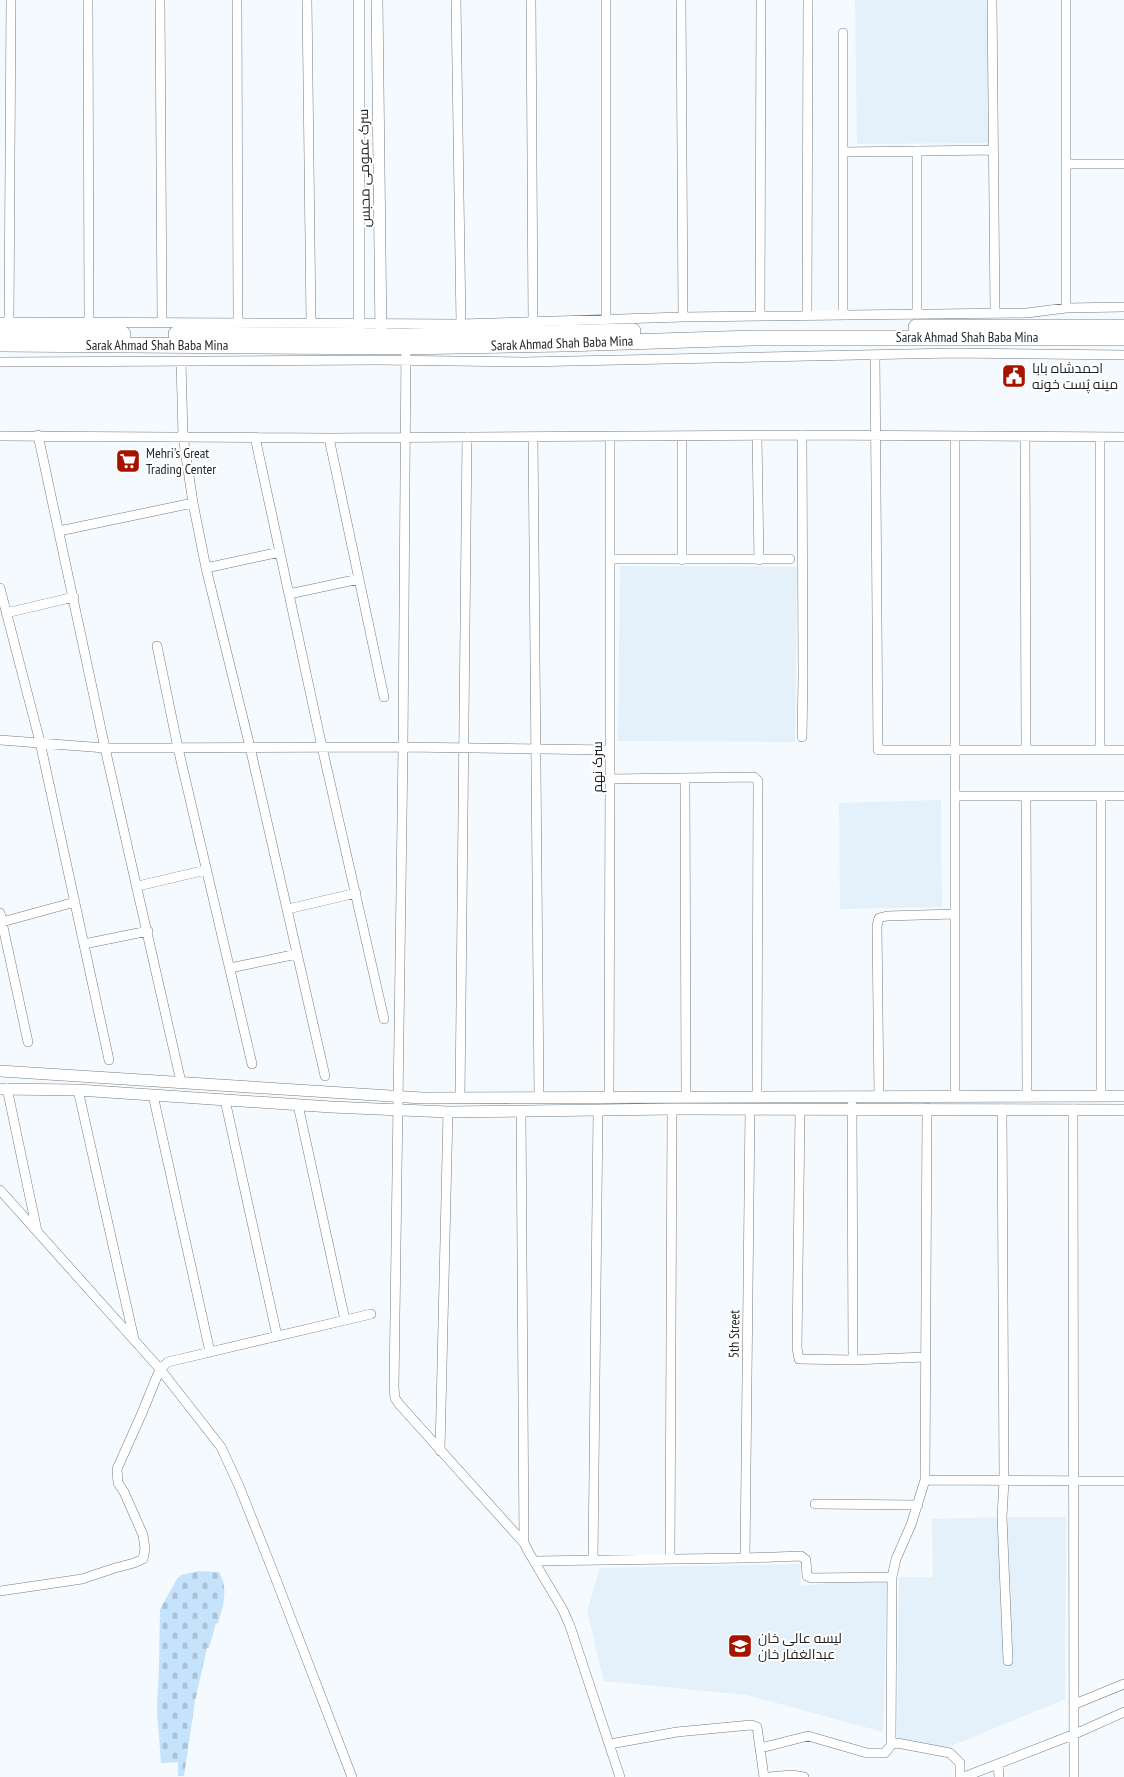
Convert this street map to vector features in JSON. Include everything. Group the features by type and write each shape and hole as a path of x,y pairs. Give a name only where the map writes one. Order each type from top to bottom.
{"highway":[{"path":"3,326 381,330 406,348 753,327 1124,327"},
{"name":"Sarak Ahmad Shah Baba Mina","path":"0,344 406,348 772,337 1124,338"}],"street":[{"path":"11,0 3,326 89,322 311,322 360,330"},
{"path":"88,0 89,322"},
{"path":"160,0 162,322"},
{"path":"236,0 238,322"},
{"path":"308,0 311,322"},
{"name":"سرک عمومی محبس","path":"359,0 360,330"},
{"name":"سرک عمومی محبس","path":"378,0 381,330"},
{"path":"456,0 461,324"},
{"path":"531,0 533,323"},
{"path":"606,0 606,319"},
{"path":"681,0 683,317"},
{"path":"760,316 761,0"},
{"path":"807,315 808,0"},
{"path":"992,0 995,313"},
{"path":"1066,0 1066,308"},
{"path":"843,33 843,315"},
{"path":"843,152 993,150"},
{"path":"917,151 917,314"},
{"path":"1066,164 1124,164"},
{"path":"381,330 461,324 606,319 1027,313 1066,308 1124,307"},
{"path":"406,348 395,1398 440,1451 524,1543 570,1626 620,1777"},
{"path":"0,362 181,361 406,348 523,362 875,355 1124,355"},
{"path":"875,355 877,748 880,750 1124,750"},
{"path":"181,361 183,436 206,568 288,909 325,1076"},
{"path":"802,435 802,736"},
{"path":"0,436 329,438 802,435 1124,437"},
{"path":"38,436 105,748 138,886 181,1082"},
{"path":"757,436 759,560"},
{"path":"255,437 322,747 384,1019"},
{"path":"460,1098 467,437"},
{"path":"534,437 539,1097"},
{"name":"سرک نهم","path":"609,1097 610,437"},
{"path":"682,437 682,560"},
{"path":"955,437 955,1096"},
{"path":"1025,437 1026,749"},
{"path":"1100,437 1100,750"},
{"path":"329,438 384,697"},
{"path":"59,531 193,502"},
{"path":"206,568 280,552"},
{"path":"611,559 790,559"},
{"path":"290,594 359,579"},
{"path":"0,588 40,742 109,1060"},
{"path":"6,613 74,597"},
{"path":"158,646 178,748 252,1064"},
{"path":"0,740 105,748 463,747 610,750"},
{"path":"610,779 754,777 758,781 757,1097"},
{"path":"684,779 686,1097"},
{"path":"955,796 1124,796"},
{"path":"1026,796 1027,1096"},
{"path":"1100,796 1101,1096"},
{"path":"138,886 206,870"},
{"path":"288,909 356,894"},
{"path":"28,1042 1,918 75,902"},
{"path":"879,1097 877,926 879,918 887,916 955,914"},
{"path":"84,944 148,932"},
{"path":"230,968 298,954"},
{"path":"0,1071 398,1097 1124,1096"},
{"path":"37,1232 4,1088 78,1090 298,1105 448,1112 927,1108 1124,1110"},
{"path":"78,1090 134,1341"},
{"path":"153,1095 210,1352"},
{"path":"852,1097 853,1360"},
{"path":"225,1100 277,1336"},
{"path":"298,1105 345,1320"},
{"path":"760,1748 808,1736 867,1754 886,1753 891,1745 892,1577 896,1559 918,1505 925,1480 927,1108"},
{"path":"670,1559 672,1109"},
{"path":"1002,1109 1004,1481 1002,1517 1008,1661"},
{"path":"1073,1109 1074,1777"},
{"name":"5th Street","path":"745,1558 750,1110"},
{"path":"800,1110 797,1348 799,1359 853,1360 925,1357"},
{"path":"521,1111 524,1543"},
{"path":"592,1560 598,1111"},
{"path":"440,1451 448,1112"},
{"path":"0,1190 160,1369 221,1447 269,1560 352,1777"},
{"path":"0,1591 82,1579 134,1564 143,1559 145,1549 143,1535 124,1492 118,1483 116,1469 160,1369 168,1362 371,1314"},
{"path":"925,1480 1124,1481"},
{"path":"815,1504 918,1505"},
{"path":"534,1561 801,1556 806,1560 807,1576 812,1578 892,1577"},
{"path":"1075,1704 1124,1684"},
{"path":"964,1777 1075,1734 1124,1712"},
{"path":"610,1744 677,1732 751,1725 757,1727 764,1777"},
{"path":"891,1745 897,1743 950,1753 960,1763 960,1777"},
{"path":"998,1764 998,1777"},
{"path":"769,1777 792,1775 804,1777"}],"shaded area":[{"path":"855,0 987,0 989,143 857,144"},
{"path":"620,566 797,567 795,742 618,741"},
{"path":"941,800 942,907 840,909 839,803"},
{"path":"1066,1517 1065,1699 939,1751 897,1740 899,1577 933,1577 932,1519"},
{"name":"لیسه عالی خان عبدالغفار خان","path":"800,1564 801,1586 887,1577 883,1732 747,1695 604,1681 587,1611 600,1568"}],"green space":[{"path":"199,1571 219,1572 224,1585 224,1598 218,1624 216,1623 209,1648 207,1648 195,1701 184,1776 178,1776 178,1762 161,1763 157,1710 160,1609 181,1575"}],"place":[{"name":"احمدشاه بابا مینه پُست خونه","path":"1014,376"},
{"name":"Mehri's Great Trading Center","path":"128,461"},
{"name":"لیسه عالی خان عبدالغفار خان","path":"740,1646"}]}
